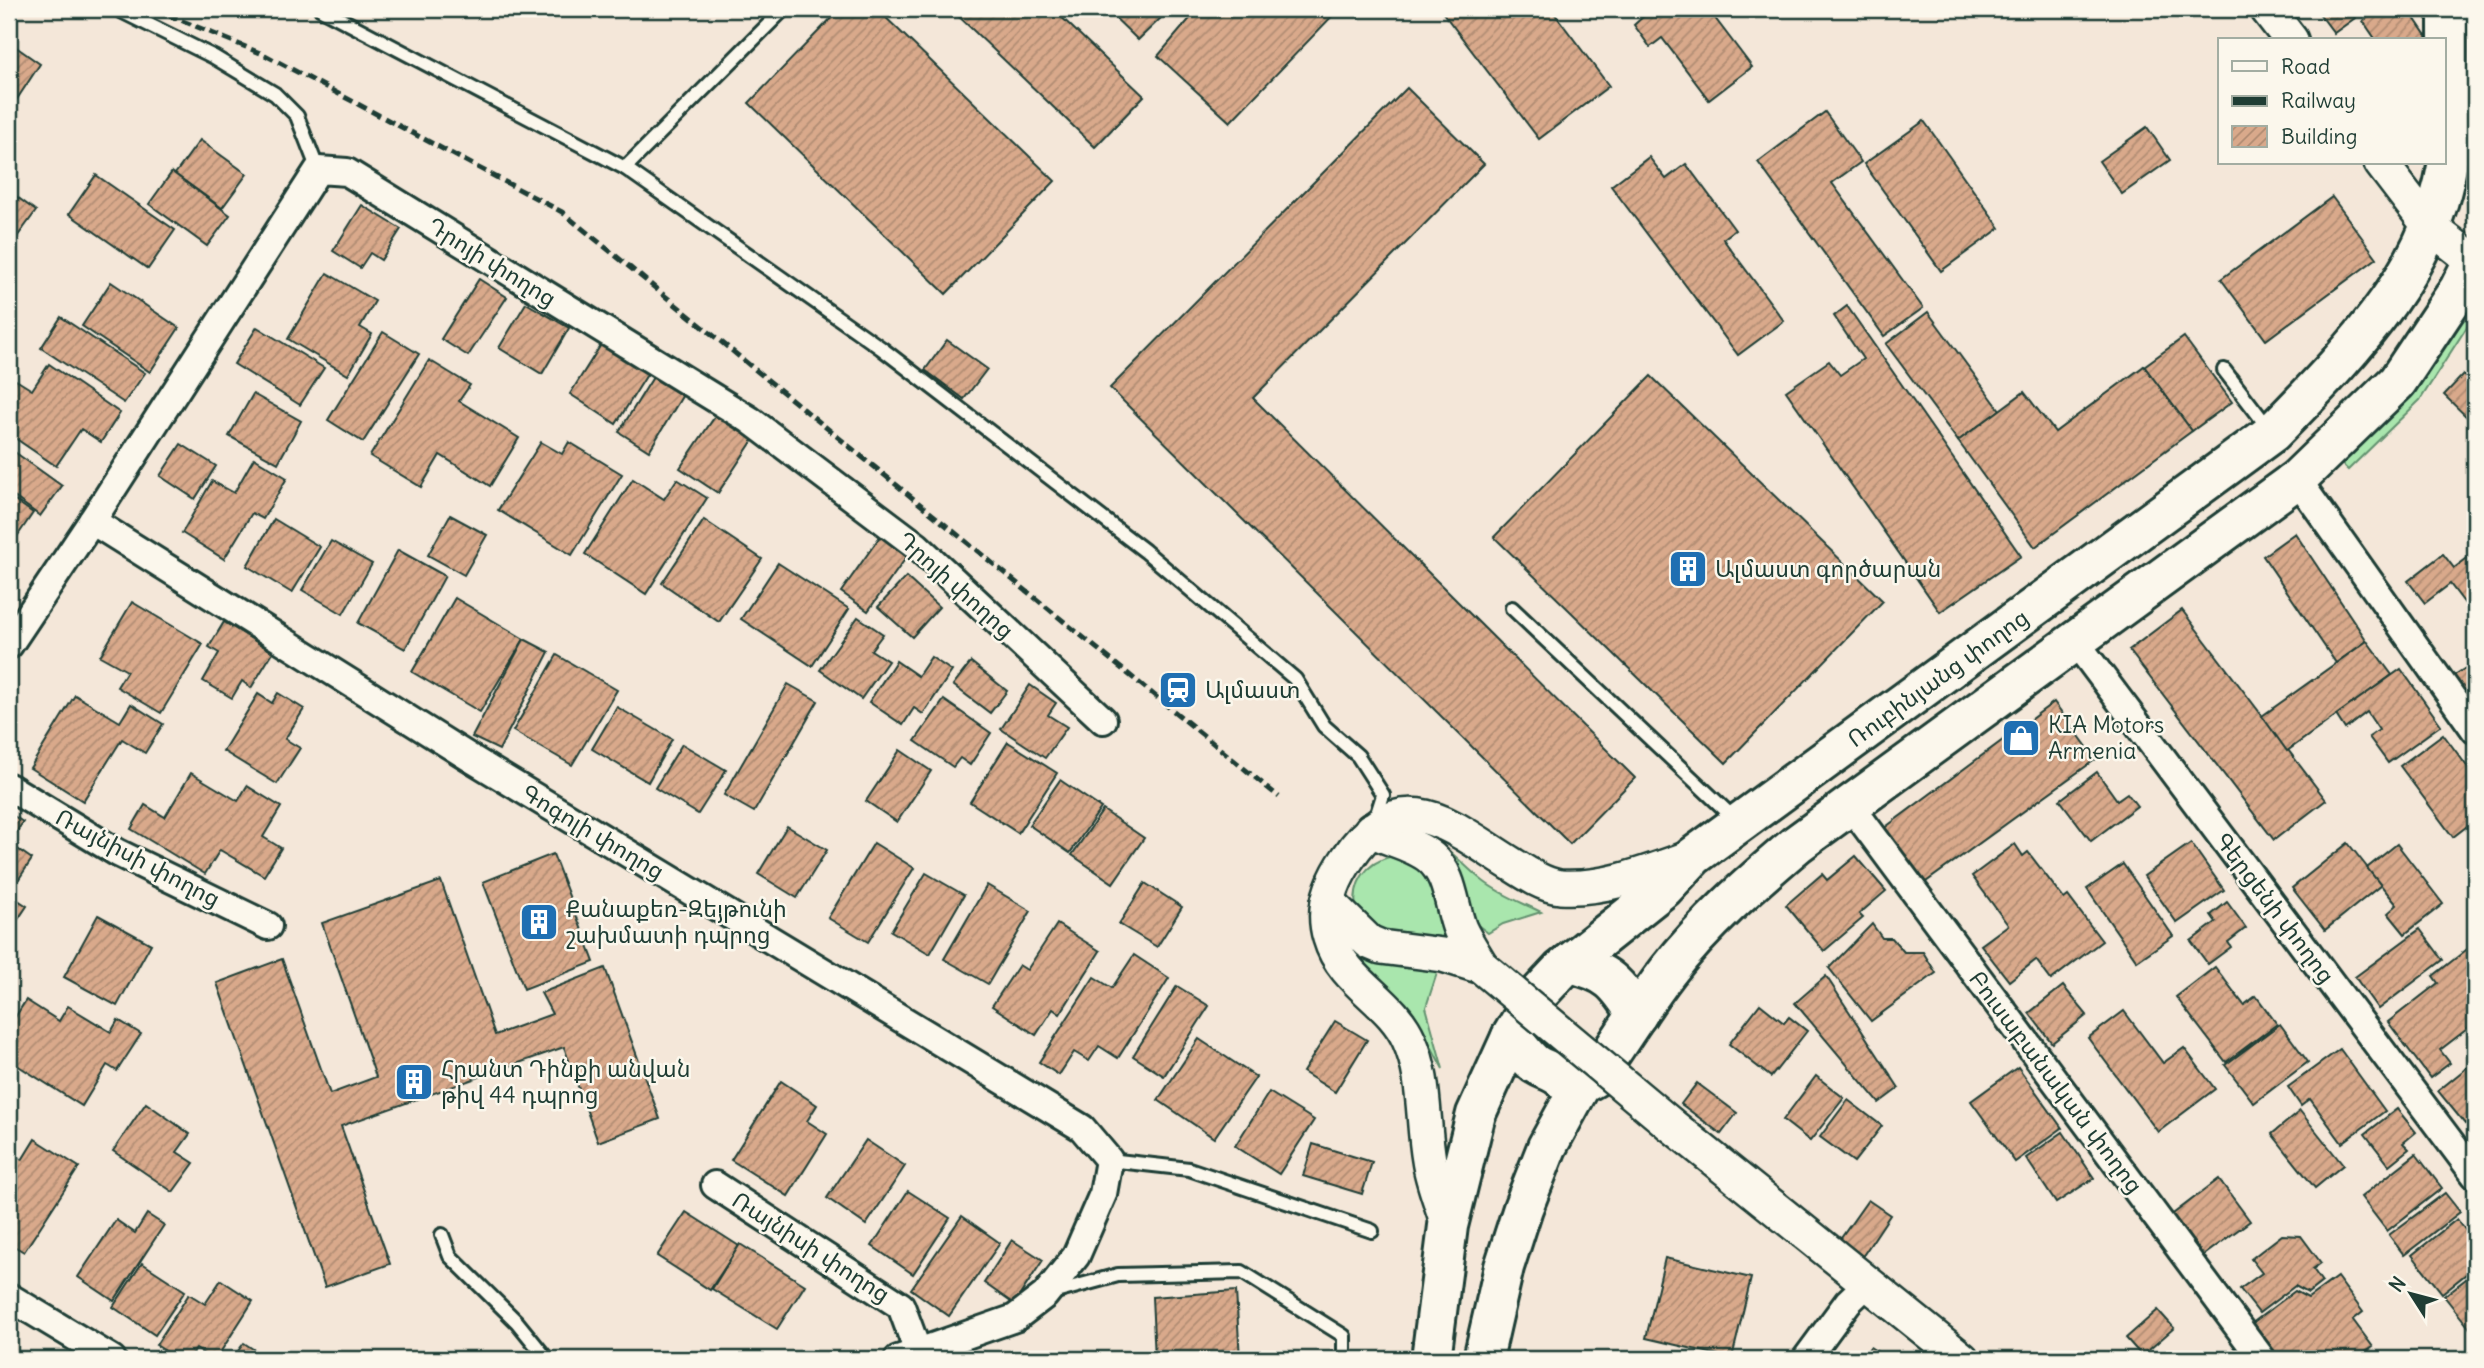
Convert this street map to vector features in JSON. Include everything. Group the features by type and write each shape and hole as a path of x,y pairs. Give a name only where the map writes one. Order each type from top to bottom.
{"main road":[{"name":"Ռուբինյանց փողոց","path":"1431,1359 1448,1226 1476,1114 1511,1037 1532,1001 1570,963 1664,888 1694,856 2272,433 2350,352 2391,299 2411,266 2440,199 2449,153 2448,9"},
{"path":"1483,1359 1504,1267 1523,1208 1548,1147 1581,1085 1595,1077 1668,970 1740,893 1797,844 2297,479 2397,382 2459,289 2475,260"},
{"path":"1570,963 1595,969 1620,987 1637,1015"},
{"path":"1511,1037 1531,1061 1544,1069 1556,1071 1565,1082 1579,1077 1581,1085"}],"street":[{"path":"2267,9 2289,38"},
{"path":"2382,164 2430,226 2475,260"},
{"path":"9,645 318,170"},
{"name":"Դրոյի փողոց","path":"318,170 346,173 750,420 917,546 1103,720"},
{"path":"2297,479 2475,730"},
{"name":"Գոգոլի փողոց","path":"92,520 484,766 1082,1128 1109,1160"},
{"name":"Գերցենի փողոց","path":"2076,641 2475,1175"},
{"name":"Ռայնիսի փողոց","path":"9,787 118,853 268,926"},
{"name":"Բուսաբանական փողոց","path":"1850,805 2262,1359"},
{"path":"1448,1226 1429,1162 1420,1076 1411,1044 1401,1023 1347,972 1329,936 1328,902 1331,889 1348,857 1371,830 1404,814 1423,814 1441,822 1531,877 1559,887 1633,877 1694,856"},
{"path":"1371,830 1412,846 1432,859 1447,884 1461,931 1482,967 1670,1124 1962,1359"},
{"path":"1328,902 1369,942 1381,947 1443,955 1482,967"},
{"path":"912,1357 1016,1318 1045,1295 1076,1256 1103,1194 1109,1160"},
{"name":"Ռայնիսի փողոց","path":"715,1185 901,1306 912,1357"},
{"path":"1806,1359 1848,1303 1869,1282"},
{"path":"9,1297 112,1359"}],"lane":[{"path":"117,9 214,57 275,94 297,116 318,170"},
{"path":"321,9 625,168 881,348 1145,551 1295,679 1324,726 1358,756 1383,794 1371,830"},
{"path":"625,168 784,9"},
{"path":"2224,370 2272,433"},
{"path":"1512,608 1740,824"},
{"path":"1109,1160 1189,1169 1372,1231"},
{"path":"442,1235 450,1256 517,1322 547,1359"},
{"path":"1045,1295 1118,1275 1241,1272 1344,1336 1344,1359"}],"green space":[{"path":"2454,312 2470,322 2420,400 2348,470 2335,458"},
{"path":"1427,837 1450,851 1490,886 1541,912 1503,924 1488,933 1479,926 1476,929"},
{"path":"1392,856 1428,870 1452,943 1393,941 1356,910 1356,891 1362,876 1374,864"},
{"path":"1353,942 1442,967 1437,973 1426,1007 1443,1069 1419,1023 1357,964"}],"building":[{"path":"840,9 877,9 1055,181 946,294 749,103"},
{"path":"951,9 1053,9 1144,96 1095,147"},
{"path":"1106,9 1156,9 1163,16 1138,40"},
{"path":"1198,9 1339,9 1230,122 1158,56"},
{"path":"1440,9 1551,9 1609,86 1539,139"},
{"path":"1640,9 1708,9 1752,67 1709,100 1662,38 1650,47 1634,25 1645,15"},
{"path":"2316,9 2348,9 2355,18 2334,33"},
{"path":"2380,9 2408,9 2427,37 2375,38 2363,21"},
{"path":"9,42 40,64 17,99 9,93"},
{"path":"1407,88 1484,164 1253,398 1635,778 1570,844 1110,388"},
{"path":"1825,112 1861,162 1832,183 1923,308 1884,336 1758,162"},
{"path":"1924,121 2000,228 1941,271 1864,164"},
{"path":"2147,127 2170,160 2122,194 2099,161"},
{"path":"200,140 247,174 222,208 175,174"},
{"path":"1649,157 1666,179 1686,164 1735,230 1723,239 1784,321 1738,355 1611,186"},
{"path":"172,172 230,215 207,246 149,204"},
{"path":"96,175 175,230 148,269 69,214"},
{"path":"9,191 36,211 9,248"},
{"path":"2332,197 2377,258 2266,340 2221,279"},
{"path":"362,205 401,229 381,260 370,253 360,268 333,251"},
{"path":"327,273 375,301 360,327 372,334 348,375 288,339"},
{"path":"479,279 507,297 468,356 441,339"},
{"path":"111,282 179,328 150,372 82,326"},
{"path":"526,303 569,328 542,374 499,348"},
{"path":"1847,306 2021,556 1940,612 1786,391 1829,361 1840,375 1863,359 1834,316"},
{"path":"1928,312 2000,410 1958,441 1886,344"},
{"path":"61,317 145,373 124,403 41,348"},
{"path":"257,327 324,368 300,405 234,364"},
{"path":"383,332 419,354 363,442 328,420"},
{"path":"2184,337 2232,402 2192,431 2144,366"},
{"path":"947,340 987,369 964,399 925,370"},
{"path":"602,343 648,373 616,424 570,394"},
{"path":"429,360 470,385 459,401 519,438 490,486 440,455 421,487 370,456"},
{"path":"49,364 120,413 101,442 81,429 56,466 9,434 9,390 16,380 32,390"},
{"path":"2144,366 2192,431 2035,547 1958,441 2024,392 2055,432"},
{"path":"655,374 684,393 649,451 619,432"},
{"path":"2463,375 2475,387 2475,425 2444,395"},
{"name":"Ալմաստ գործարան","path":"1651,376 1883,601 1726,763 1494,537"},
{"path":"253,394 301,421 278,463 229,436"},
{"path":"716,415 753,440 718,493 680,468"},
{"path":"541,442 562,454 569,442 622,474 572,555 498,510"},
{"path":"181,444 216,466 195,499 160,476"},
{"path":"9,448 62,486 40,516 9,493"},
{"path":"254,458 287,478 263,519 252,513 224,559 182,533 212,481 234,493"},
{"path":"633,479 664,499 677,479 707,498 646,594 585,554"},
{"path":"9,496 33,513 14,541 9,538"},
{"path":"450,515 487,535 464,575 428,555"},
{"path":"274,519 320,547 292,593 247,566"},
{"path":"704,520 762,559 719,622 662,583"},
{"path":"2295,533 2367,641 2336,663 2263,556"},
{"path":"881,535 908,555 868,611 841,592"},
{"path":"331,541 372,564 343,614 302,590"},
{"path":"398,550 445,576 405,649 358,623"},
{"path":"2474,553 2475,617 2450,584 2425,603 2408,581 2443,554 2454,568"},
{"path":"778,563 849,609 812,666 741,619"},
{"path":"906,577 939,607 912,637 878,607"},
{"path":"455,598 524,639 480,712 412,672"},
{"path":"132,602 203,644 161,713 117,687 127,671 100,656"},
{"path":"2182,610 2326,800 2274,840 2129,650"},
{"path":"858,617 883,634 871,650 888,661 861,699 820,670"},
{"path":"224,622 273,652 251,688 242,681 232,698 203,681 219,653 209,647"},
{"path":"524,639 549,652 499,750 472,737"},
{"path":"2367,641 2392,675 2287,751 2262,716"},
{"path":"557,655 617,690 572,765 513,731"},
{"path":"931,657 952,671 923,714 914,708 903,725 869,702 896,661 918,676"},
{"path":"971,662 1007,691 990,713 953,685"},
{"path":"2475,662 2475,707 2453,676"},
{"path":"2401,669 2441,725 2388,763 2369,737 2379,730 2367,712 2345,729 2336,715"},
{"path":"788,684 818,701 754,812 724,795"},
{"path":"1030,685 1056,703 1048,715 1067,727 1045,758 1001,729"},
{"path":"278,693 304,709 285,739 300,748 277,784 223,751 258,694 272,703"},
{"path":"75,695 120,722 131,704 163,724 145,753 122,739 83,801 30,768"},
{"path":"944,700 991,733 970,765 960,758 953,767 915,741"},
{"path":"2054,702 2096,759 1923,884 1883,829"},
{"path":"617,707 672,739 648,782 592,749"},
{"path":"2443,734 2475,777 2475,820 2453,837 2400,766"},
{"path":"1008,742 1057,773 1018,833 970,802"},
{"path":"682,744 726,770 698,814 655,788"},
{"path":"900,750 931,771 897,822 866,801"},
{"path":"2097,772 2117,800 2127,793 2137,806 2091,841 2060,800"},
{"path":"191,773 238,801 247,786 281,807 263,837 281,848 264,876 220,850 205,874 131,829 145,805 165,817"},
{"path":"1060,780 1101,808 1070,853 1029,825"},
{"path":"1103,810 1144,838 1113,883 1072,855"},
{"path":"9,813 23,822 9,843"},
{"path":"787,826 827,850 797,898 758,874"},
{"path":"9,843 32,859 9,894"},
{"path":"874,843 914,868 868,942 828,918"},
{"path":"2191,843 2224,890 2177,923 2144,876"},
{"path":"2348,843 2381,885 2325,930 2292,888"},
{"path":"2015,844 2023,856 2028,852 2064,899 2068,896 2102,941 2051,980 2036,960 2009,981 1981,945 2008,925 1972,876"},
{"path":"2397,844 2443,904 2405,934 2388,913 2397,905 2367,868"},
{"name":"Քանաքեռ-Զեյթունի շախմատի դպրոց","path":"553,854 594,962 524,989 483,882"},
{"path":"1856,856 1886,891 1859,914 1863,918 1824,951 1786,905 1822,874 1827,880"},
{"path":"2123,864 2173,936 2137,961 2087,889"},
{"path":"926,873 964,895 930,954 891,931"},
{"name":"Հրանտ Դինքի անվան թիվ 44 դպրոց","path":"441,881 495,1035 552,1014 541,993 605,968 660,1119 598,1142 564,1047 341,1126 390,1264 325,1287 217,983 282,959 330,1094 376,1077 322,923"},
{"path":"1145,883 1182,907 1157,947 1119,924"},
{"path":"987,885 1031,911 988,984 944,959"},
{"path":"9,894 27,906 9,933"},
{"path":"2227,902 2246,928 2228,942 2231,947 2208,964 2191,941 2216,922 2211,915"},
{"path":"98,915 151,944 117,1006 64,977"},
{"path":"1057,924 1100,951 1060,1014 1053,1009 1036,1035 992,1006 1019,965 1027,970"},
{"path":"1872,924 1882,938 1892,938 1904,952 1923,952 1936,973 1871,1021 1829,968"},
{"path":"2420,929 2443,960 2378,1009 2355,977"},
{"path":"2475,943 2475,982 2468,988 2475,997 2475,1023 2440,1050 2450,1063 2430,1078 2388,1022 2438,983 2433,976"},
{"path":"1134,955 1169,978 1118,1058 1099,1046 1089,1061 1074,1052 1059,1075 1039,1062 1094,977 1112,988"},
{"path":"2215,967 2244,1005 2256,996 2277,1024 2226,1062 2176,997"},
{"path":"1826,976 1899,1088 1879,1103 1795,1003"},
{"path":"1177,986 1209,1006 1164,1076 1133,1056"},
{"path":"2063,986 2087,1015 2052,1043 2029,1013"},
{"path":"26,1000 59,1021 68,1006 111,1032 118,1020 141,1034 117,1071 107,1065 82,1106 9,1060 9,1027"},
{"path":"1760,1004 1784,1023 1789,1017 1807,1031 1771,1077 1729,1044"},
{"path":"2124,1011 2163,1063 2184,1048 2215,1089 2158,1132 2088,1038"},
{"path":"1335,1021 1367,1040 1335,1092 1303,1072"},
{"path":"2280,1024 2308,1062 2254,1103 2225,1065"},
{"path":"1199,1039 1256,1077 1214,1138 1158,1100"},
{"path":"2340,1049 2385,1111 2342,1143 2310,1099 2301,1106 2288,1087"},
{"path":"2475,1061 2475,1116 2465,1124 2438,1091"},
{"path":"2018,1067 2062,1128 2015,1162 1971,1101"},
{"path":"1816,1076 1844,1098 1810,1141 1783,1120"},
{"path":"781,1081 817,1105 807,1121 827,1134 788,1196 731,1160"},
{"path":"1697,1083 1737,1113 1721,1134 1681,1104"},
{"path":"1269,1092 1314,1120 1279,1174 1235,1146"},
{"path":"1848,1100 1882,1126 1854,1162 1820,1137"},
{"path":"146,1103 190,1134 177,1152 194,1163 173,1192 113,1151"},
{"path":"2397,1109 2416,1132 2403,1143 2409,1149 2389,1165 2365,1134"},
{"path":"2300,1111 2343,1165 2315,1188 2272,1134"},
{"path":"2063,1132 2094,1178 2056,1203 2026,1158"},
{"path":"35,1139 79,1167 24,1252 9,1243 9,1151 22,1160"},
{"path":"866,1140 905,1166 866,1225 827,1198"},
{"path":"1313,1144 1372,1162 1362,1194 1303,1176"},
{"path":"2416,1154 2442,1188 2387,1231 2361,1197"},
{"path":"2219,1179 2250,1221 2200,1258 2169,1217"},
{"path":"908,1191 950,1218 913,1274 872,1246"},
{"path":"2445,1193 2460,1212 2404,1255 2389,1235"},
{"path":"1868,1200 1890,1215 1862,1257 1839,1241"},
{"path":"686,1212 739,1246 710,1290 657,1256"},
{"path":"147,1214 164,1225 114,1301 78,1277 116,1220 135,1233"},
{"path":"962,1216 1000,1243 949,1316 911,1289"},
{"path":"2457,1219 2475,1243 2475,1267 2442,1293 2412,1255"},
{"path":"2282,1235 2301,1236 2321,1263 2313,1269 2322,1282 2308,1293 2295,1286 2259,1313 2240,1289 2262,1273 2251,1259"},
{"path":"1012,1240 1043,1260 1014,1304 984,1283"},
{"path":"740,1244 805,1285 777,1329 712,1289"},
{"path":"1665,1258 1751,1278 1732,1358 1646,1338"},
{"path":"142,1263 185,1291 155,1335 113,1307"},
{"path":"2475,1272 2475,1335 2444,1296"},
{"path":"2337,1277 2363,1312 2353,1320 2373,1347 2356,1359 2277,1359 2243,1330 2295,1291 2308,1298"},
{"path":"221,1280 253,1301 216,1359 196,1349 189,1359 178,1359 156,1345 189,1294 205,1304"},
{"path":"1236,1291 1240,1359 1155,1359 1152,1297"},
{"path":"2158,1310 2174,1328 2142,1356 2126,1338"},
{"path":"244,1343 268,1359 232,1359"},
{"path":"1870,1347 1889,1359 1862,1359"}],"railway":[{"path":"154,9 265,55 562,212 1279,797"}],"place":[{"name":"Ալմաստ գործարան","path":"1688,569"},
{"name":"Ալմաստ","path":"1178,690"},
{"name":"KIA Motors Armenia","path":"2021,738"},
{"name":"Քանաքեռ-Զեյթունի շախմատի դպրոց","path":"539,922"},
{"name":"Հրանտ Դինքի անվան թիվ 44 դպրոց","path":"414,1082"}]}
